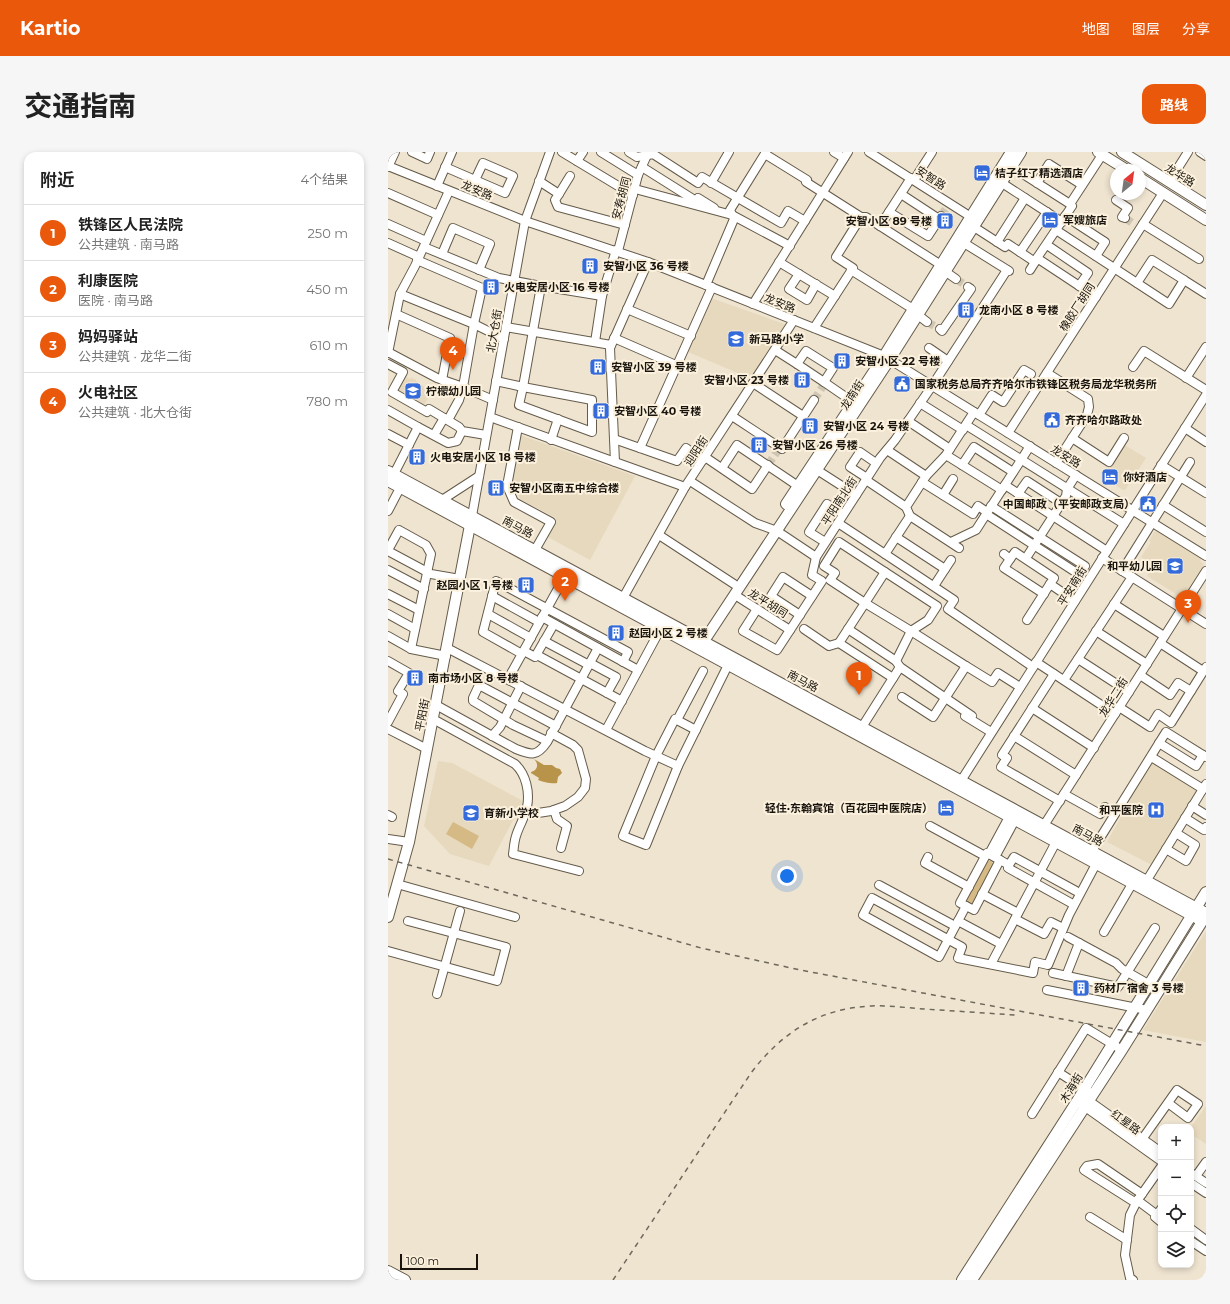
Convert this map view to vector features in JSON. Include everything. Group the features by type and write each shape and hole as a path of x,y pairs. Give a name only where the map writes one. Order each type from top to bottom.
{"main road":[{"name":"龙南街","path":"699,644 734,584 817,470 973,222 1012,152"},
{"name":"龙南街","path":"943,269 964,243 973,222 1002,183 1021,152"},
{"name":"龙华路","path":"1122,152 1206,205"},
{"path":"1100,153 1117,164"},
{"path":"1146,182 1206,220"},
{"name":"龙南街","path":"699,644 735,595 774,530 798,486 853,402 887,358"},
{"name":"南马路","path":"390,475 400,488 535,550 623,598 699,644 728,665 958,784 1012,819 1092,851 1146,880 1205,917"},
{"name":"南马路","path":"390,475 442,500 471,521 565,576 661,628 699,644 862,727 1041,831 1056,842 1132,884 1194,911"},
{"name":"平阳街","path":"388,917 409,842 471,521"},
{"name":"木海街","path":"972,1280 1085,1098 1112,1044 1206,892"},
{"name":"木海街","path":"962,1280 1085,1098 1122,1050 1158,990 1205,917"},
{"path":"388,1270 405,1280"}],"street":[{"path":"388,167 395,152"},
{"path":"412,152 427,159 430,152"},
{"path":"437,186 452,152"},
{"path":"562,152 634,192 732,215 790,246"},
{"path":"577,161 583,152"},
{"path":"601,152 696,201 698,198 721,212"},
{"path":"629,152 637,157 652,154 698,183 702,177 781,223 788,211 805,221"},
{"path":"710,182 729,152"},
{"path":"753,304 846,155 834,152"},
{"name":"安智路","path":"869,152 912,179 973,222 996,242 1005,247 1008,244 1096,297"},
{"path":"880,226 901,194 932,152"},
{"path":"1169,182 1188,152"},
{"path":"1200,152 1206,156"},
{"name":"北大仓街","path":"471,521 524,221 539,181 546,153"},
{"path":"640,448 691,336 734,219 730,210 763,153 807,180 806,182 861,217 866,217 880,226 956,279"},
{"path":"1030,270 1072,206 1070,204 1082,186 1100,153"},
{"name":"安寿胡同","path":"595,342 602,296 625,225 640,171 648,154"},
{"path":"445,167 505,194 513,176 483,162 475,180"},
{"path":"1037,183 1049,164 1082,186"},
{"name":"龙安路","path":"388,167 524,221 648,262 887,358 1206,556"},
{"path":"1012,167 1070,204"},
{"path":"570,176 555,200 558,207 625,225"},
{"path":"539,181 559,194"},
{"path":"1002,183 1047,212 1064,219 1105,242 1096,256"},
{"path":"449,191 418,259 400,294 388,352 442,380 493,400"},
{"path":"388,193 438,215"},
{"name":"橡胶厂胡同","path":"1008,433 1114,269 1139,226 1163,193"},
{"path":"889,212 928,236 940,217 901,194"},
{"path":"996,242 1025,198"},
{"path":"1116,200 1128,208 1122,217 1124,218"},
{"path":"1020,252 1047,212"},
{"path":"814,328 853,268 836,257 861,217"},
{"path":"388,224 442,254 499,278 602,296"},
{"path":"1139,226 1199,259"},
{"path":"442,254 453,228 490,244 479,270"},
{"path":"1056,230 1169,304 1184,280"},
{"path":"388,243 418,259 482,288 463,387 459,400 434,435"},
{"name":"平阳南北街","path":"757,609 743,631 777,650 822,581 812,575 816,557 825,542 876,463 908,421 1008,271 964,243"},
{"path":"1046,245 1088,273 1079,286"},
{"path":"1137,283 1152,260 1206,294"},
{"path":"614,462 610,348 648,262"},
{"path":"780,262 835,296"},
{"path":"851,270 916,312 928,322"},
{"path":"799,274 790,289 807,300 816,284"},
{"path":"496,382 523,387 592,400 592,432 520,405 523,387 532,331 541,286"},
{"path":"940,330 942,332 971,289 968,287"},
{"path":"400,294 474,324 504,339"},
{"path":"627,309 691,336"},
{"path":"396,314 450,338 442,380"},
{"name":"迎阳街","path":"623,598 688,484 794,320"},
{"path":"506,327 595,342 613,342 678,366"},
{"path":"1186,378 1206,347"},
{"path":"929,348 948,361"},
{"path":"775,350 853,402"},
{"path":"797,364 806,351 833,368 824,382"},
{"path":"1134,368 1144,351 1206,390"},
{"path":"388,364 403,372 392,392 427,412 429,409 459,427 462,431 486,435"},
{"path":"906,507 924,479 948,452 965,427 992,395 1003,402 1024,370 1031,374"},
{"path":"1047,373 1088,399 1089,407 1087,415 1056,463"},
{"path":"754,383 803,416"},
{"name":"平安南街","path":"958,784 1124,524 1135,512 1161,465 1206,395"},
{"path":"732,416 782,449 814,400"},
{"path":"920,403 1021,459 1124,524"},
{"path":"388,410 448,443 457,441 462,431"},
{"path":"490,417 614,462 688,484 755,523 774,530 816,557"},
{"path":"551,440 558,419"},
{"path":"908,421 948,452 962,465 1003,488 1018,494 1053,516 1105,555 1122,571 1206,624"},
{"path":"390,475 409,445 418,427"},
{"path":"518,427 507,486 514,502 551,522 535,550"},
{"path":"1185,428 1206,442"},
{"path":"388,434 409,445"},
{"path":"1072,438 1109,462 1124,438"},
{"path":"614,439 677,461 686,448 722,468 752,488 768,465"},
{"path":"722,468 737,445 798,486"},
{"path":"951,542 976,530 1030,446"},
{"path":"962,465 974,447 1013,472"},
{"path":"886,450 943,495 973,514 978,506 1040,537 1085,566"},
{"path":"876,463 860,452 850,467 906,507 910,516 959,548"},
{"path":"1122,571 1190,462"},
{"path":"1161,465 1206,494"},
{"path":"817,470 856,495"},
{"path":"1028,555 1066,496 1067,488 1076,475"},
{"path":"442,500 479,476"},
{"path":"943,495 953,479"},
{"path":"1018,494 1027,481 1061,503"},
{"path":"388,511 400,488"},
{"path":"825,542 809,532 827,504 844,514"},
{"path":"1163,505 1206,532"},
{"path":"988,511 1034,545 1077,573"},
{"path":"885,554 910,516"},
{"path":"838,523 954,600 948,609 1035,664 1150,727 1158,714 1171,723 1205,669 1162,640 1114,604"},
{"path":"411,649 416,629 419,610 424,590 427,572 431,554 426,545 399,530 388,550 427,572 431,574 460,579"},
{"path":"659,534 734,584"},
{"path":"896,537 945,569"},
{"path":"862,727 893,678 911,630 928,620 937,606 839,542 824,566 835,573 830,580 911,630 992,682 998,673 1020,687"},
{"path":"1027,620 1044,594 1054,578 1015,552 1007,556 1004,568 1044,594"},
{"path":"934,586 951,560"},
{"path":"388,570 424,590"},
{"name":"龙华二街","path":"1041,831 1182,609 1203,582 1206,571"},
{"path":"839,644 885,572"},
{"path":"508,679 565,576"},
{"path":"800,615 771,596 783,577 812,596"},
{"path":"1064,680 1132,577"},
{"path":"622,701 537,655 535,657 523,652 484,632 496,581 628,652 623,662"},
{"path":"1050,584 1075,601"},
{"path":"388,594 419,610"},
{"name":"龙平胡同","path":"735,595 790,630"},
{"path":"492,596 541,620 554,624 638,670"},
{"path":"388,614 416,629"},
{"path":"488,614 531,638"},
{"path":"537,655 554,624"},
{"path":"606,730 661,628"},
{"path":"804,629 829,646 839,644 893,678"},
{"path":"848,629 898,664 946,701 992,732"},
{"path":"1096,631 1147,664"},
{"path":"388,636 411,649 446,652 508,679 678,766"},
{"path":"544,641 616,677 607,693"},
{"path":"436,705 526,753 535,754 542,750 598,648"},
{"path":"1078,659 1129,692"},
{"path":"388,661 409,672 398,691 403,694 388,722"},
{"path":"703,671 677,720 675,719 656,756 623,836 646,845 678,766 728,665"},
{"path":"902,698 933,717 946,701 966,666"},
{"path":"1054,674 1002,755 1007,758 1001,767 1100,814 1105,806"},
{"path":"1140,675 1170,695 1178,683 1190,691"},
{"path":"526,812 538,813 554,810 565,806 578,797 585,788 586,779 578,750 573,745 504,720 473,701 473,698 480,685 556,726"},
{"path":"492,736 500,727 521,686"},
{"path":"946,701 972,716"},
{"path":"1032,708 1094,748"},
{"path":"433,719 515,764 521,769 527,784 528,796 526,812 516,836 513,854 579,871"},
{"path":"677,720 696,730"},
{"path":"388,729 427,749"},
{"path":"1092,851 1158,743 1166,732 1204,756 1196,766 1158,743"},
{"path":"1014,736 1076,775"},
{"path":"1146,880 1192,806 1204,791 1153,758"},
{"path":"1192,806 1206,815"},
{"path":"554,810 557,819 567,826 561,848"},
{"path":"1185,818 1204,830 1206,827"},
{"path":"994,858 969,887 960,903 974,910 982,894 994,858 1012,819"},
{"path":"930,826 994,858 1034,883 1071,903"},
{"path":"1166,849 1186,861 1195,845 1176,833"},
{"path":"388,839 409,842"},
{"path":"990,964 1056,842"},
{"path":"928,857 925,863 969,887"},
{"path":"1008,867 1014,857 1076,891"},
{"path":"966,906 956,923 948,939 939,957 863,915 872,898 948,939 962,947 958,958 1033,973 1035,962 1048,965 1069,915 1096,864"},
{"path":"397,884 515,917"},
{"path":"879,884 1001,944"},
{"path":"1104,932 1132,884"},
{"path":"982,894 1044,934 1051,922 1063,928"},
{"path":"437,994 460,911"},
{"path":"388,951 497,981 506,947 408,921"},
{"path":"1053,973 1118,987 1154,928"},
{"path":"1068,937 1116,963 1127,972 1158,990"},
{"path":"1066,976 1079,943"},
{"path":"1047,990 1147,1010"},
{"path":"1032,1114 1086,1028 1122,1050"},
{"path":"1058,1072 1085,1098"},
{"name":"红星路","path":"1085,1098 1158,1150"},
{"name":"红星路","path":"1085,1098 1160,1160"},
{"path":"1143,1138 1168,1103"},
{"path":"1194,1176 1206,1162"},
{"path":"1138,1199 1084,1170 1087,1166 1098,1164 1138,1199 1158,1214"},
{"path":"1133,1280 1130,1278 1125,1255 1130,1215 1138,1199 1158,1171"},
{"path":"1194,1178 1206,1184"},
{"path":"1194,1178 1206,1193"},
{"path":"1090,1217 1127,1240"},
{"path":"1194,1231 1206,1240"},
{"path":"1194,1243 1206,1251"}],"shaded area":[{"name":"新马路小学","path":"711,298 787,325 752,379 688,352"},
{"name":"柠檬幼儿园","path":"406,377 410,379 411,377 416,380 431,392 424,406 395,390 399,383 401,384"},
{"path":"520,435 635,476 590,560 546,536 556,518 520,499 514,487 512,477"},
{"path":"1123,444 1146,458 1125,490 1101,477"},
{"name":"和平幼儿园","path":"1156,529 1202,558 1200,561 1204,564 1182,599 1178,599 1176,594 1147,576 1151,570 1146,567 1149,563 1141,557 1151,542 1149,541"},
{"path":"534,759 544,765 552,765 560,769 562,773 558,777 557,783 548,783 538,780 539,778 531,773 537,767 537,763"},
{"name":"和平医院","path":"1152,760 1200,788 1152,865 1107,842"},
{"name":"育新小学校","path":"438,761 452,763 523,801 489,866 450,854 424,826"},
{"path":"453,822 479,836 472,849 446,834"},
{"path":"986,860 991,861 995,865 974,906 968,905 964,900"},
{"path":"1206,931 1206,1042 1143,1030"},
{"path":"1206,1106 1206,1144 1194,1136 1193,1124"}],"tunnel":[{"path":"941,216 947,207"},
{"path":"1125,218 1135,225"},
{"path":"956,279 968,287"},
{"path":"927,322 940,329"},
{"path":"814,400 825,383"},
{"path":"768,465 780,447"}],"railway":[{"path":"388,859 701,948 800,970 1206,1046"},
{"path":"613,1280 751,1073 763,1058 789,1034 819,1017 853,1008 872,1006 1015,1015"}],"place":[{"name":"桔子红了精选酒店","path":"982,173"},
{"name":"军嫂旅店","path":"1050,220"},
{"name":"安智小区 89 号楼","path":"945,221"},
{"name":"安智小区 36 号楼","path":"590,266"},
{"name":"火电安居小区 16 号楼","path":"491,287"},
{"name":"龙南小区 8 号楼","path":"966,310"},
{"name":"新马路小学","path":"736,339"},
{"name":"安智小区 22 号楼","path":"842,361"},
{"name":"安智小区 39 号楼","path":"598,367"},
{"name":"火电社区","path":"453,370"},
{"name":"安智小区 23 号楼","path":"802,380"},
{"name":"国家税务总局齐齐哈尔市铁锋区税务局龙华税务所","path":"902,384"},
{"name":"柠檬幼儿园","path":"413,391"},
{"name":"安智小区 40 号楼","path":"601,411"},
{"name":"齐齐哈尔路政处","path":"1052,420"},
{"name":"安智小区 24 号楼","path":"810,426"},
{"name":"安智小区 26 号楼","path":"759,445"},
{"name":"火电安居小区 18 号楼","path":"417,457"},
{"name":"你好酒店","path":"1110,477"},
{"name":"安智小区南五中综合楼","path":"496,488"},
{"name":"中国邮政（平安邮政支局）","path":"1148,504"},
{"name":"和平幼儿园","path":"1175,566"},
{"name":"赵园小区 1 号楼","path":"526,585"},
{"name":"利康医院","path":"565,601"},
{"name":"妈妈驿站","path":"1188,623"},
{"name":"赵园小区 2 号楼","path":"616,633"},
{"name":"南市场小区 8 号楼","path":"415,678"},
{"name":"铁锋区人民法院","path":"859,695"},
{"name":"轻住·东翰宾馆（百花园中医院店）","path":"946,808"},
{"name":"和平医院","path":"1156,810"},
{"name":"育新小学校","path":"471,813"},
{"name":"药材厂宿舍 3 号楼","path":"1081,988"}]}
